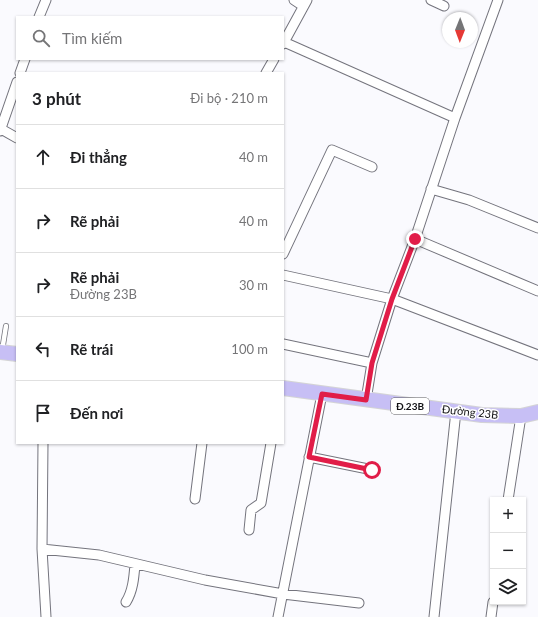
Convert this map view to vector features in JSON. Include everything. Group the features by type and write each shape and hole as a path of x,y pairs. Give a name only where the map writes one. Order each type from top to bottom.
{"main road":[{"path":"1,352 16,354"},
{"name":"Đường 23B","path":"284,388 482,415 521,416 538,412"}],"street":[{"path":"39,16 46,0"},
{"path":"294,0 305,3 284,43 455,118"},
{"path":"431,0 444,6"},
{"path":"366,400 372,363 392,299 415,239 455,118 498,0"},
{"path":"20,72 25,60"},
{"path":"267,72 273,60"},
{"path":"16,85 0,130 16,138"},
{"path":"284,252 332,150 372,167"},
{"path":"431,189 469,200 538,228"},
{"path":"415,239 538,291"},
{"path":"284,275 392,299 538,355"},
{"path":"284,344 372,363"},
{"path":"278,617 322,394"},
{"path":"434,617 456,412"},
{"path":"508,497 521,416"},
{"path":"43,444 42,549 46,617"},
{"path":"195,499 202,444"},
{"path":"249,530 251,510 260,503 271,444"},
{"path":"309,457 372,470"},
{"path":"42,549 99,555 205,580 283,594 359,603"},
{"path":"126,602 132,591 135,564"},
{"path":"491,617 493,605"}],"lane":[{"path":"1,352 6,326"}],"route":[{"path":"372,470 309,457 322,394 366,400 372,363 392,299 415,239"}]}
